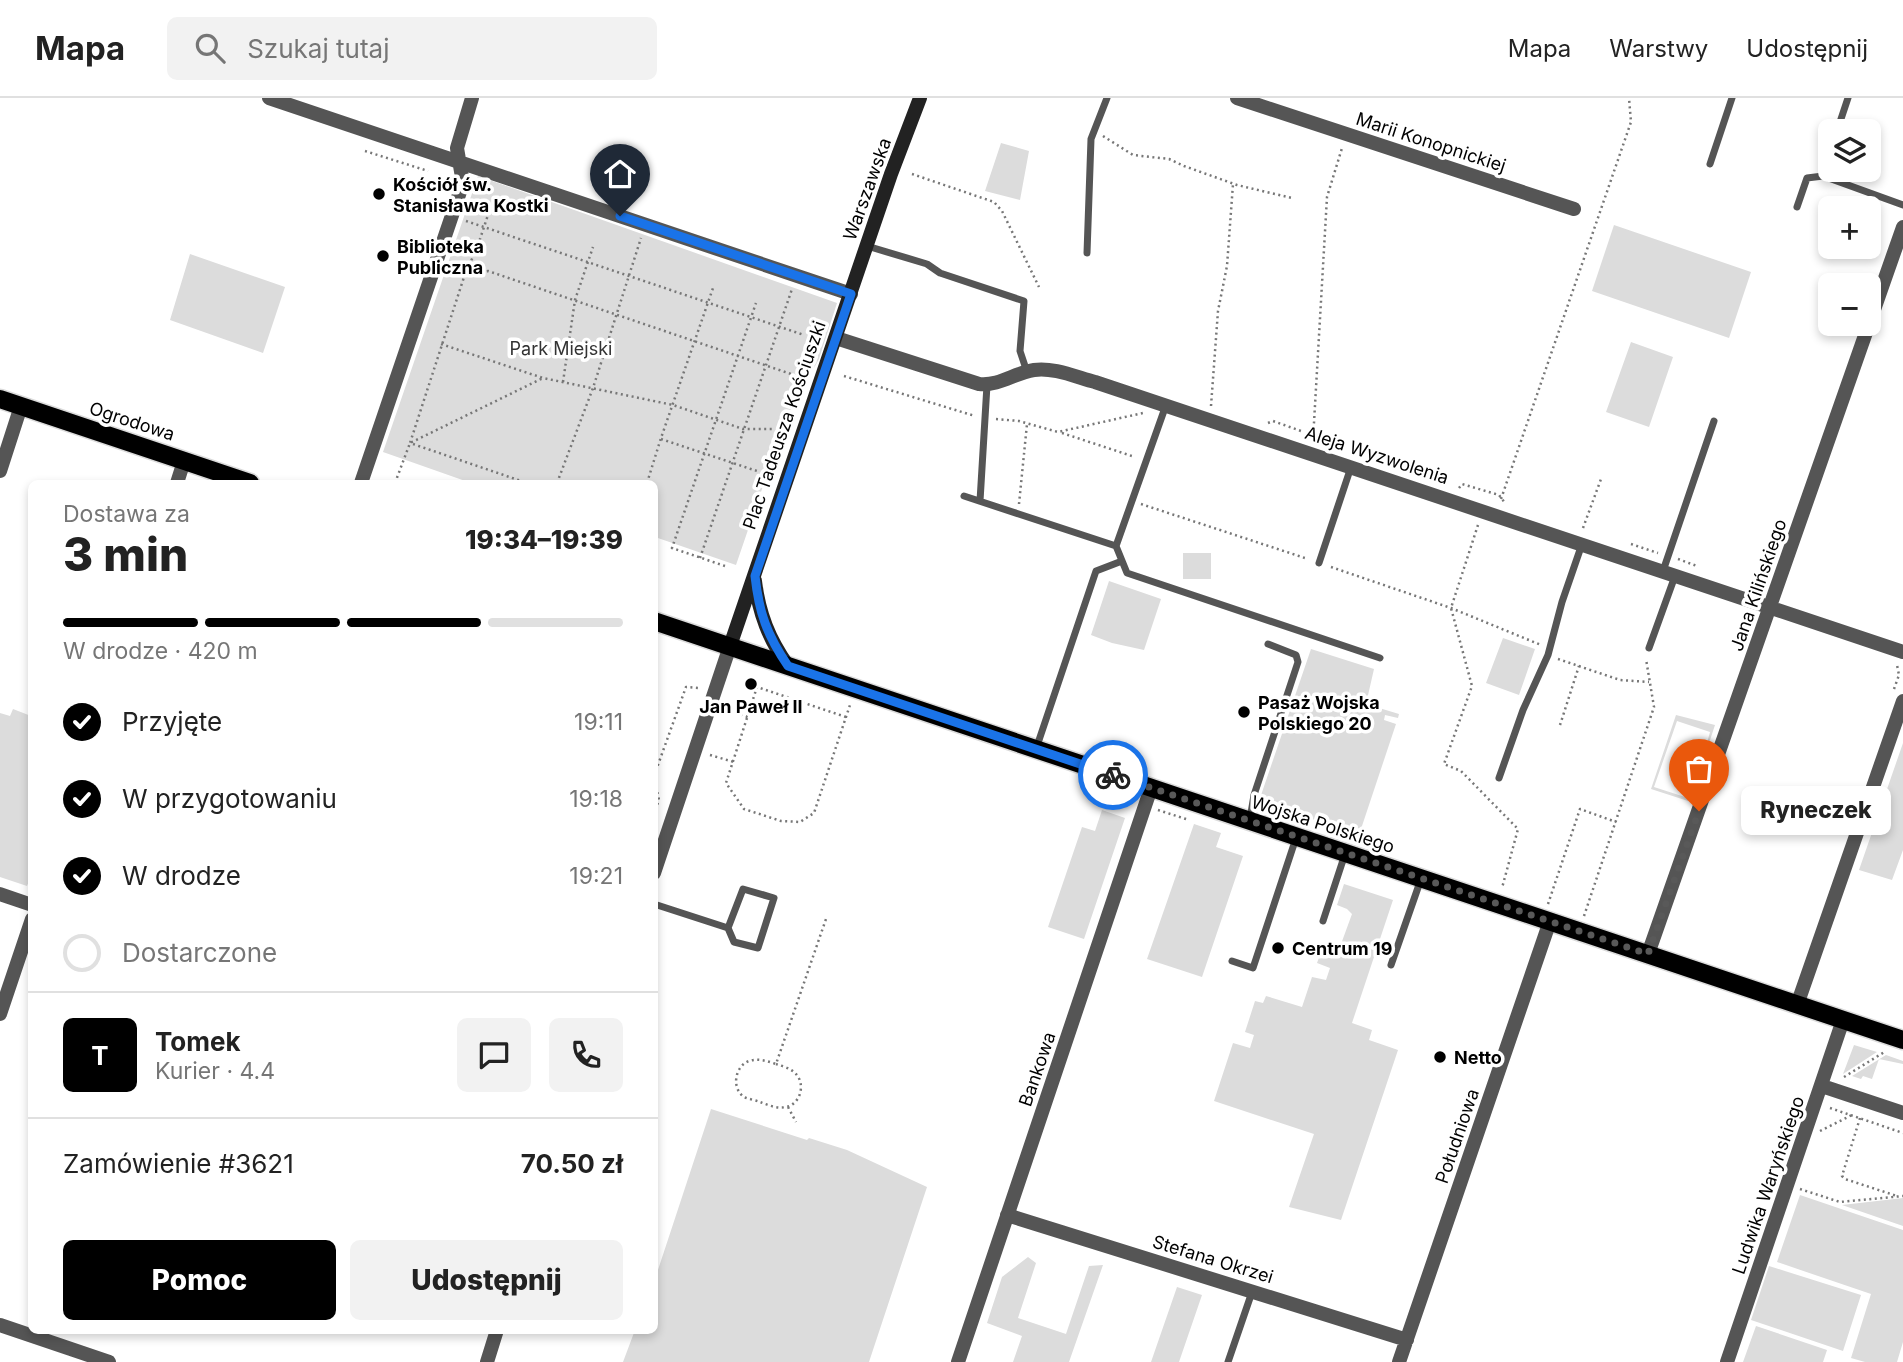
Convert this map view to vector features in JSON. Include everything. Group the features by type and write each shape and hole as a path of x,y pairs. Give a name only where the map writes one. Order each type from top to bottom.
{"main road":[{"name":"Warszawska","path":"851,294 891,174 920,98"},
{"name":"Plac Tadeusza Kościuszki","path":"730,646 851,294"},
{"name":"Ogrodowa","path":"0,399 241,480"},
{"path":"755,576 757,600 767,632 788,666"},
{"path":"658,622 730,646"},
{"name":"Wojska Polskiego","path":"730,646 1346,854 1421,878 1549,913 1648,954 1903,1040"}],"street":[{"path":"269,98 851,294"},
{"path":"362,480 463,183 457,143 472,98"},
{"name":"Marii Konopnickiej","path":"1237,98 1574,209"},
{"name":"Jana Kilińskiego","path":"1648,954 1903,227"},
{"path":"836,338 987,385"},
{"name":"Aleja Wyzwolenia","path":"987,385 997,384 1027,372 1049,370 1095,382 1771,607 1897,656"},
{"path":"0,471 21,406"},
{"path":"178,480 184,461"},
{"path":"658,861 730,646"},
{"path":"1797,1004 1897,700"},
{"name":"Bankowa","path":"958,1362 1151,788"},
{"path":"0,894 28,904"},
{"name":"Południowa","path":"1399,1362 1549,913"},
{"path":"0,1014 28,931"},
{"name":"Ludwika Waryńskiego","path":"1727,1362 1843,1020"},
{"path":"1822,1086 1903,1113"},
{"name":"Stefana Okrzei","path":"1007,1215 1407,1340"},
{"path":"0,1325 109,1362"},
{"path":"486,1362 496,1334"}],"lane":[{"path":"1087,253 1091,139 1107,98"},
{"path":"1710,164 1732,98"},
{"path":"1841,119 1848,98"},
{"path":"1797,207 1807,178 1818,177"},
{"path":"1840,182 1903,205"},
{"path":"867,245 927,264 940,273 1024,301 1020,351 1027,372"},
{"path":"980,501 987,385"},
{"path":"1166,405 1116,546 1127,573 1380,658"},
{"path":"1649,648 1714,421"},
{"path":"1319,563 1351,467"},
{"path":"964,496 1116,546"},
{"path":"1499,778 1523,710 1549,652 1562,601 1582,544"},
{"path":"1036,749 1096,571 1122,561"},
{"path":"1250,821 1254,795 1298,662 1296,655 1268,644"},
{"path":"1232,961 1253,968 1296,837"},
{"path":"1323,921 1346,854"},
{"path":"1391,965 1421,878"},
{"path":"743,889 774,898 758,948 733,942 728,928 743,889"},
{"path":"658,905 728,928"},
{"path":"1228,1362 1252,1292"}],"path":[{"path":"1501,499 1631,122 1629,98"},
{"path":"1095,130 1133,155 1169,159 1233,184 1292,198"},
{"path":"1312,443 1327,197 1346,134"},
{"path":"365,151 428,171"},
{"path":"912,174 995,202 1039,287"},
{"path":"1211,409 1219,302 1227,266 1233,184"},
{"path":"396,480 465,274 489,212"},
{"path":"463,220 804,335"},
{"path":"558,480 593,388 645,225"},
{"path":"564,382 575,300 593,247"},
{"path":"465,274 488,271 791,374"},
{"path":"700,558 797,276"},
{"path":"649,480 713,288"},
{"path":"725,566 672,548 756,303"},
{"path":"441,344 543,377 673,405 743,429 772,429"},
{"path":"844,376 985,418 1058,432 1146,461"},
{"path":"410,443 543,377"},
{"path":"1058,432 1142,413 1160,419"},
{"path":"1018,513 1027,424"},
{"path":"661,438 757,471"},
{"path":"410,443 518,480"},
{"path":"1583,528 1601,480"},
{"path":"1132,500 1451,608 1579,666 1620,680 1649,682"},
{"path":"1478,525 1451,608 1472,687 1444,764 1461,771 1518,830 1502,888"},
{"path":"1584,916 1654,707 1646,659 1649,648"},
{"path":"1897,656 1897,700"},
{"path":"1560,725 1579,666"},
{"path":"658,765 686,687 716,688"},
{"path":"846,716 757,687 726,783 744,809 781,821 800,822 814,813 851,702"},
{"path":"725,709 748,717"},
{"path":"710,755 733,762"},
{"path":"1549,913 1580,809 1616,822"},
{"path":"776,1064 825,919"},
{"path":"1838,1081 1886,1051"},
{"path":"760,1060 776,1064 793,1071 800,1078 802,1087 799,1097 788,1107 775,1107 743,1096 737,1089 738,1072 743,1064 760,1060"},
{"path":"788,1107 796,1122"},
{"path":"1829,1107 1903,1133"},
{"path":"1821,1131 1852,1115"},
{"path":"1860,1118 1842,1176 1897,1196"},
{"path":"1800,1188 1840,1202 1903,1196"}],"green space":[{"path":"1001,143 1029,151 1020,200 985,191"},
{"name":"Park Miejski","path":"478,176 837,303 819,359 787,416 736,565 658,538 658,480 462,480 383,452"},
{"path":"1614,225 1751,272 1729,338 1592,291"},
{"path":"190,254 285,287 263,353 170,320"},
{"path":"1631,342 1673,357 1649,427 1606,412"},
{"path":"1183,553 1211,553 1211,579 1183,579"},
{"path":"1109,581 1161,599 1144,650 1091,635"},
{"path":"1503,638 1535,649 1519,695 1486,683"},
{"path":"1311,649 1374,669 1366,704 1399,714 1398,718 1385,715 1384,720 1396,724 1359,835 1259,801"},
{"path":"13,709 28,715 27,886 0,877 0,713 10,716"},
{"path":"1676,715 1715,725 1707,743 1710,732 1677,721 1654,787 1688,798 1694,785 1688,801 1651,789"},
{"path":"1903,743 1903,850 1892,880 1859,870"},
{"path":"1102,810 1125,818 1084,939 1048,927 1082,827 1095,831"},
{"path":"1194,824 1221,833 1216,847 1243,856 1202,977 1147,959"},
{"path":"1344,884 1393,900 1352,1023 1372,1030 1369,1040 1398,1050 1341,1220 1289,1207 1314,1134 1214,1101 1233,1043 1250,1048 1254,1035 1245,1032 1255,1001 1263,1003 1266,996 1302,1007 1312,977 1326,980 1330,968 1317,963 1322,949 1337,955 1352,914 1337,905"},
{"path":"1854,1045 1877,1052 1843,1074"},
{"path":"1886,1055 1903,1061 1903,1064 1879,1059"},
{"path":"1879,1059 1872,1079 1852,1076"},
{"path":"711,1109 847,1150 927,1187 869,1362 623,1362 634,1334 658,1334 658,1270"},
{"path":"1800,1195 1903,1230 1903,1342 1897,1362 1865,1362 1851,1358 1871,1294 1777,1262"},
{"path":"1903,1198 1903,1226 1842,1205"},
{"path":"1028,1257 1036,1263 1018,1318 1066,1334 1089,1266 1103,1265 1069,1362 1013,1362 1022,1336 987,1323 1002,1277"},
{"path":"1769,1266 1861,1295 1843,1351 1751,1320"},
{"path":"1177,1287 1202,1295 1179,1362 1151,1362"},
{"path":"1756,1326 1827,1350 1823,1362 1743,1362"}],"way so far":[{"path":"1113,775 1648,954 1699,811"}],"place":[{"name":"Kościół św. Stanisława Kostki","path":"379,194"},
{"name":"Biblioteka Publiczna","path":"383,256"},
{"name":"Jan Paweł II","path":"751,684"},
{"name":"Pasaż Wojska Polskiego 20","path":"1244,712"},
{"name":"Ryneczek","path":"1699,811"},
{"name":"Centrum 19","path":"1278,948"},
{"name":"Netto","path":"1440,1057"}],"route":[{"path":"620,216 851,294 755,576 757,600 767,632 788,666 1113,775"}]}
